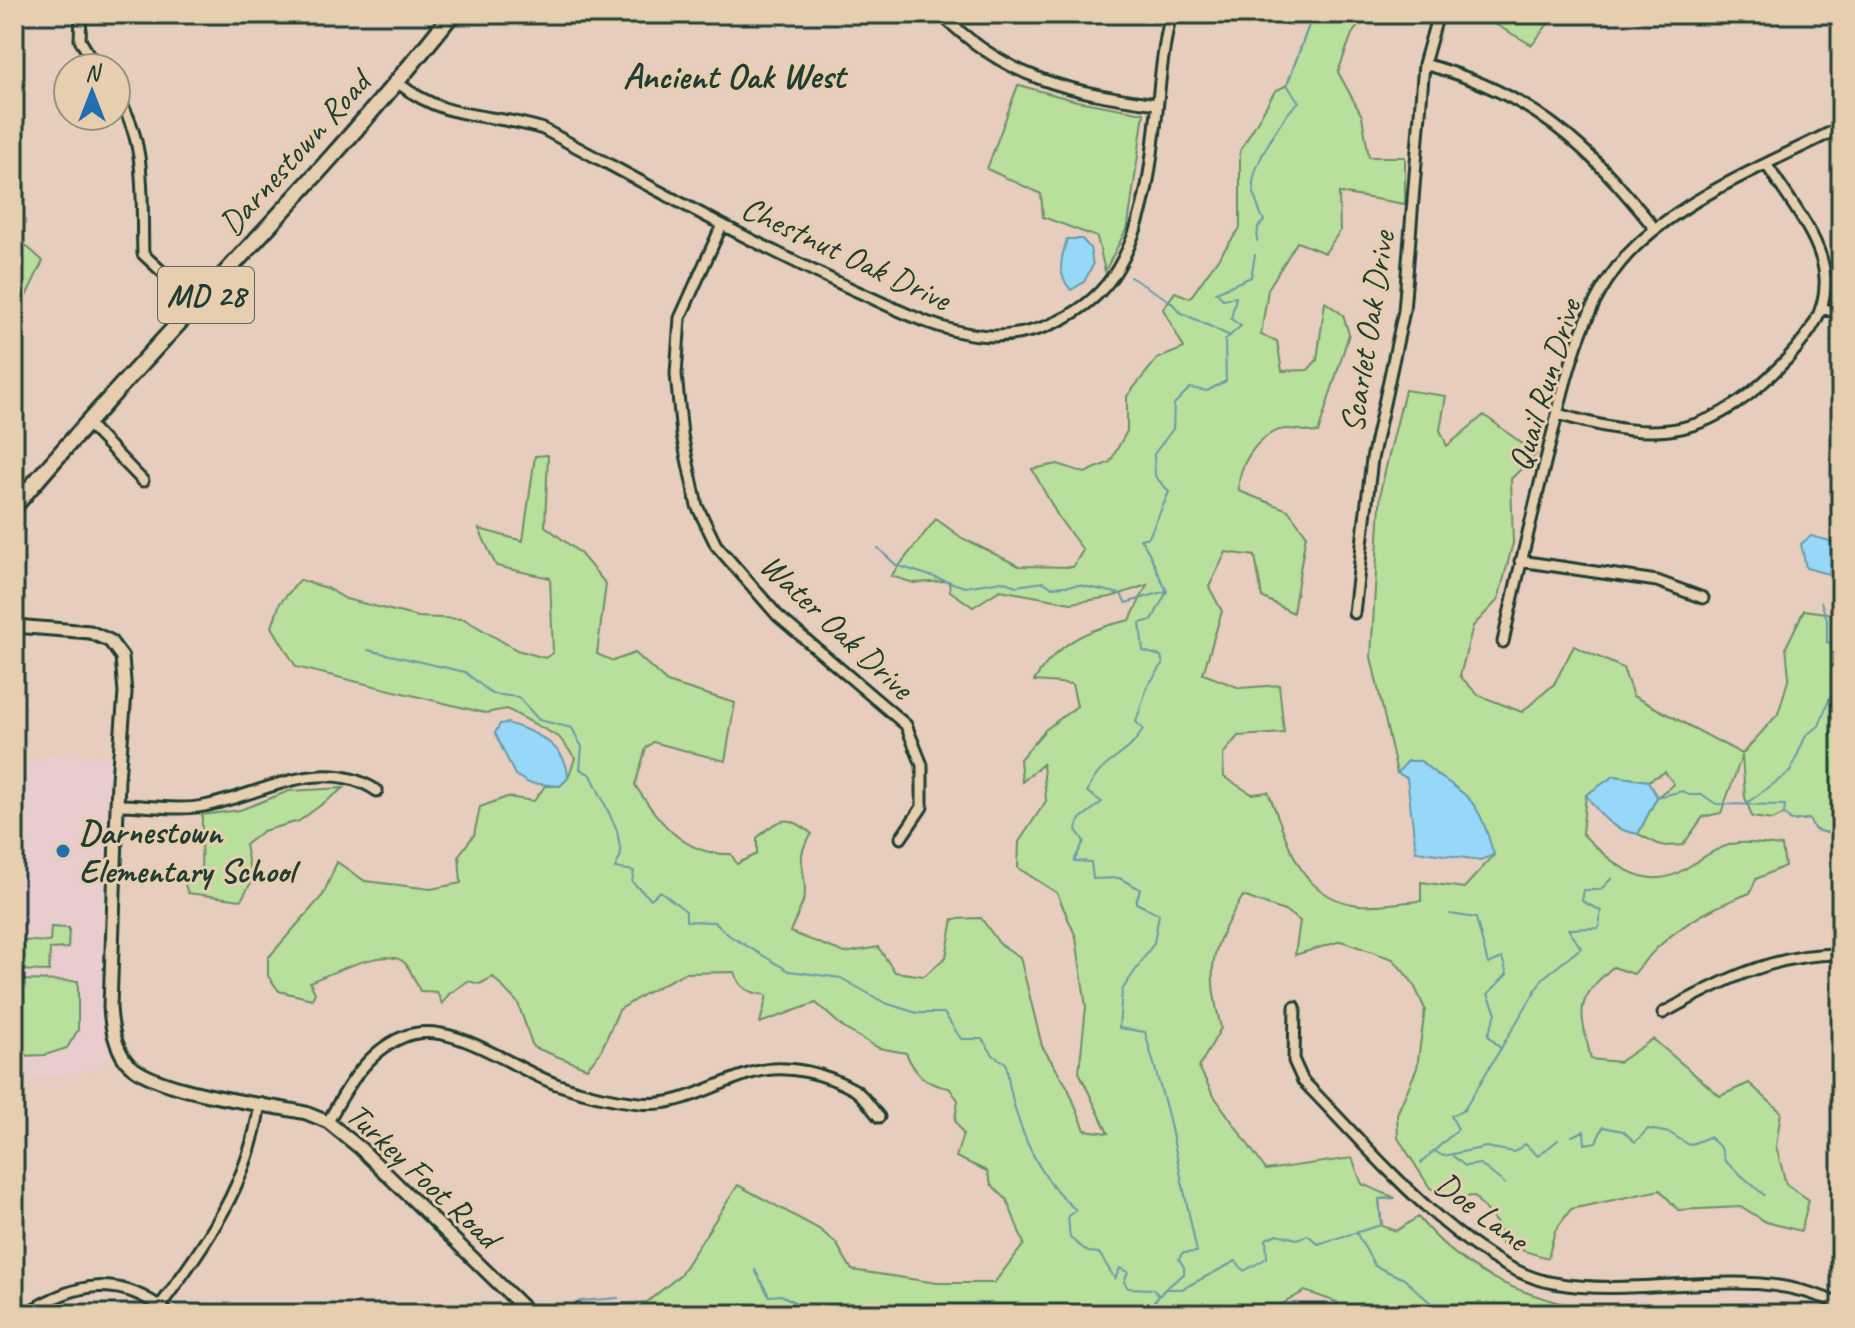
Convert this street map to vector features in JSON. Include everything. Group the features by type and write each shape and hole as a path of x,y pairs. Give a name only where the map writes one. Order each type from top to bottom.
{"main road":[{"name":"Darnestown Road","path":"14,507 86,422 398,83 452,14"}],"street":[{"path":"81,14 80,40 87,52"},
{"path":"941,14 997,61 1043,82 1091,95 1157,104"},
{"name":"Chestnut Oak Drive","path":"398,83 417,98 452,114 514,120 543,129 799,265 931,324 981,335 1021,333 1058,322 1085,306 1104,288 1119,266 1141,204 1171,14"},
{"name":"Scarlet Oak Drive","path":"1354,613 1372,459 1404,311 1424,64 1438,14"},
{"path":"1424,64 1499,90 1564,130 1609,172 1655,229"},
{"path":"132,126 140,158 143,254 197,304"},
{"name":"Quail Run Drive","path":"1503,642 1520,561 1558,414 1592,306 1622,261 1655,229 1689,206 1841,127"},
{"path":"1558,414 1633,432 1660,432 1700,423 1730,410 1761,386 1809,335 1822,308 1826,280 1820,254 1767,165"},
{"name":"Water Oak Drive","path":"722,225 680,318 676,374 682,435 697,506 716,545 778,616 906,725 922,765 922,807 901,838"},
{"path":"1822,308 1841,314"},
{"path":"86,422 143,481"},
{"path":"1520,561 1657,581 1703,598"},
{"name":"Turkey Foot Road","path":"14,626 90,632 110,641 122,657 125,693 110,1007 117,1044 133,1068 152,1080 306,1113 328,1122 360,1148 530,1314"},
{"path":"118,805 201,807 268,786 317,777 346,776 377,791"},
{"path":"1663,1013 1754,968 1785,959 1841,954"},
{"name":"Doe Lane","path":"1295,1007 1294,1061 1303,1081 1446,1225 1488,1257 1522,1274 1554,1283 1616,1288 1726,1282 1772,1283 1808,1290 1841,1305"},
{"path":"328,1122 347,1087 371,1058 404,1036 444,1034 473,1043 554,1083 600,1096 642,1103 684,1099 755,1072 777,1069 818,1074 857,1092 879,1117"},
{"path":"160,1306 231,1203 253,1145 260,1103"},
{"path":"25,1314 61,1293 103,1286 141,1295 169,1314"}],"shaded area":[{"name":"Darnestown Elementary School","path":"49,755 114,756 105,1018 114,1048 101,1068 14,1084 14,762 34,763"}],"green space":[{"path":"1313,14 1367,14 1352,34 1338,72 1362,116 1369,157 1405,157 1405,204 1339,193 1340,231 1325,253 1297,242 1268,289 1261,335 1277,341 1282,371 1308,370 1317,360 1325,302 1343,315 1349,334 1318,433 1289,429 1275,432 1251,452 1241,472 1239,491 1288,510 1306,534 1293,613 1262,597 1255,556 1226,552 1209,587 1222,611 1203,674 1240,688 1279,685 1284,733 1238,736 1223,754 1224,777 1252,794 1268,792 1298,864 1308,879 1338,900 1359,905 1421,901 1421,882 1464,888 1494,855 1468,798 1437,777 1421,761 1408,762 1397,773 1371,657 1381,488 1405,390 1446,396 1440,430 1447,446 1484,415 1536,454 1511,479 1513,543 1498,600 1473,626 1460,676 1478,695 1522,712 1554,684 1574,646 1623,668 1633,696 1742,754 1778,714 1789,677 1786,647 1804,610 1834,614 1841,607 1841,836 1815,830 1809,819 1791,821 1784,814 1773,820 1752,817 1745,797 1742,756 1721,813 1703,817 1683,845 1662,846 1638,834 1657,797 1674,784 1665,772 1648,781 1614,776 1586,795 1582,833 1615,863 1641,876 1655,878 1683,870 1732,844 1782,846 1785,866 1756,879 1750,893 1716,907 1686,925 1658,947 1634,974 1613,967 1591,989 1583,1008 1583,1018 1591,1059 1619,1062 1653,1039 1720,1096 1749,1083 1781,1112 1776,1146 1786,1184 1809,1200 1801,1231 1766,1222 1742,1207 1678,1210 1660,1190 1571,1209 1555,1231 1548,1258 1501,1244 1499,1226 1474,1196 1451,1198 1430,1188 1398,1138 1397,1114 1417,1068 1425,1009 1413,983 1393,959 1341,941 1295,955 1300,921 1287,912 1243,896 1224,931 1214,959 1213,989 1221,1028 1199,1067 1212,1093 1266,1170 1352,1158 1362,1184 1395,1198 1379,1199 1382,1226 1396,1231 1418,1217 1435,1236 1471,1266 1511,1287 1580,1308 1584,1314 1341,1314 1337,1302 1305,1291 1282,1304 1251,1314 571,1314 579,1306 647,1302 679,1276 738,1185 819,1229 836,1243 852,1270 937,1283 994,1283 1024,1244 1007,1200 991,1184 987,1171 956,1157 963,1134 955,1120 958,1100 949,1088 922,1077 906,1053 879,1048 845,1029 816,1003 760,1023 767,995 746,989 734,972 684,973 619,1010 600,1053 587,1068 533,1047 518,1003 493,977 480,984 468,981 449,994 442,1004 437,992 420,991 405,963 386,957 359,963 310,982 315,993 312,999 279,991 268,976 268,958 323,895 337,862 365,881 431,889 461,883 459,855 474,835 480,807 507,797 534,801 545,786 560,786 568,778 575,758 559,737 507,709 485,713 296,667 272,627 280,603 300,580 327,588 346,599 418,617 464,619 517,650 545,658 553,653 550,578 496,566 479,529 523,541 535,456 548,455 545,526 580,553 606,584 597,654 613,661 635,653 667,682 735,703 725,761 653,742 646,748 635,785 653,811 686,843 714,853 731,854 737,864 757,854 757,838 772,826 784,821 796,823 812,834 802,854 805,894 790,932 845,953 878,947 895,972 924,976 946,957 953,919 981,918 999,943 1020,957 1042,1046 1068,1088 1085,1130 1108,1133 1079,1072 1086,1007 1076,937 1057,893 1018,868 1019,842 1046,801 1043,764 1022,782 1020,759 1045,730 1077,706 1072,684 1034,681 1043,668 1074,640 1100,628 1130,620 1147,585 1111,597 1071,603 1000,590 973,607 950,591 949,581 914,583 891,576 936,519 962,538 1019,566 1073,567 1083,550 1059,518 1032,469 1058,464 1085,473 1110,462 1127,431 1127,396 1157,359 1184,348 1163,309 1175,292 1190,298 1240,228 1240,151 1275,91 1287,85"},
{"path":"1477,14 1548,14 1550,21 1532,45"},
{"path":"1018,85 1077,101 1144,113 1128,226 1105,271 1097,237 1043,217 1041,194 987,169"},
{"path":"14,235 43,261 14,321"},
{"path":"344,788 299,821 263,831 245,845 252,881 241,900 188,893 185,885 201,872 202,815 240,810 289,791"},
{"path":"51,927 69,928 68,948 50,949 49,971 14,970 15,940 50,942"},
{"path":"16,980 78,981 78,1030 67,1048 45,1055 19,1056 14,1017"}],"water":[{"path":"1067,239 1082,239 1090,248 1093,265 1084,282 1071,290 1062,272"},
{"path":"1811,536 1841,544 1828,574 1806,568 1801,544"},
{"path":"507,723 539,735 556,749 567,767 568,778 560,786 529,783 515,775 495,733 500,724"},
{"path":"1408,761 1421,761 1467,797 1481,816 1494,855 1480,860 1416,851 1407,778 1397,773"},
{"path":"1614,776 1648,781 1657,797 1638,834 1608,821 1586,795"}],"waterway":[{"path":"1257,241 1258,227 1264,221 1254,194 1254,176 1270,140 1299,102 1287,85 1313,14"},
{"path":"1165,1289 1184,1274 1179,1259 1182,1253 1197,1252 1168,1115 1145,1032 1119,1028 1122,990 1154,943 1159,914 1136,903 1140,889 1119,878 1093,879 1091,862 1074,861 1084,841 1076,830 1080,819 1102,802 1087,792 1093,780 1107,764 1130,747 1143,729 1136,722 1147,687 1163,664 1161,656 1143,651 1140,623 1152,620 1167,591 1140,539 1149,537 1169,492 1155,476 1154,454 1173,429 1174,404 1190,388 1207,391 1226,381 1225,340 1241,326 1231,319 1236,297 1223,299 1216,292 1251,277 1255,255"},
{"path":"1130,277 1170,301 1180,312 1230,336"},
{"path":"878,548 896,565 965,587 1002,581 1016,586 1044,582 1051,587 1079,585 1121,594 1126,603 1166,591"},
{"path":"1821,602 1827,619 1827,642 1836,645"},
{"path":"1841,641 1836,645 1841,651"},
{"path":"368,650 465,672 492,694 518,697 539,720 572,728 582,747 580,769 591,775 617,830 621,855 615,868 634,871 632,882 651,899 660,891 686,911 686,921 714,922 730,936 789,971 841,978 885,1003 917,1013 944,1013 961,1039 982,1039 994,1056 1006,1063 1020,1124 1037,1162 1048,1180 1076,1210 1068,1216 1070,1238 1088,1252 1099,1253 1115,1279 1120,1268 1128,1272 1124,1282 1128,1288 1153,1289 1159,1296"},
{"path":"1744,805 1790,772 1806,735 1819,726 1841,668"},
{"path":"1657,797 1683,791 1689,795 1703,795 1716,804 1785,805 1784,814 1791,821 1809,819 1815,830 1841,836"},
{"path":"1421,1163 1458,1129 1451,1116 1464,1110 1543,978 1581,948 1568,929 1599,928 1601,911 1582,901 1584,890 1600,890 1612,878"},
{"path":"1450,914 1476,918 1488,964 1502,958 1507,974 1488,994 1496,1013 1488,1035 1501,1049"},
{"path":"1572,1136 1584,1131 1585,1144 1596,1142 1603,1127 1623,1131 1635,1142 1648,1129 1670,1133 1689,1145 1709,1137 1721,1148 1725,1161 1764,1195"},
{"path":"1436,1152 1443,1156 1486,1147 1514,1152 1525,1144 1538,1156 1558,1140"},
{"path":"1453,1156 1465,1166 1480,1164 1505,1184"},
{"path":"1144,1314 1165,1289 1182,1289 1236,1261 1244,1271 1267,1258 1266,1239 1277,1234 1297,1239 1308,1235 1318,1244 1381,1225 1379,1199 1395,1198"},
{"path":"1357,1234 1375,1266 1404,1279 1443,1314"},
{"path":"755,1270 769,1296 781,1295 818,1314"},
{"path":"556,1313 564,1313 580,1301 618,1298"}],"place":[{"name":"Darnestown Elementary School","path":"63,851"}],"district":[{"name":"Ancient Oak West","path":"734,76"}]}
